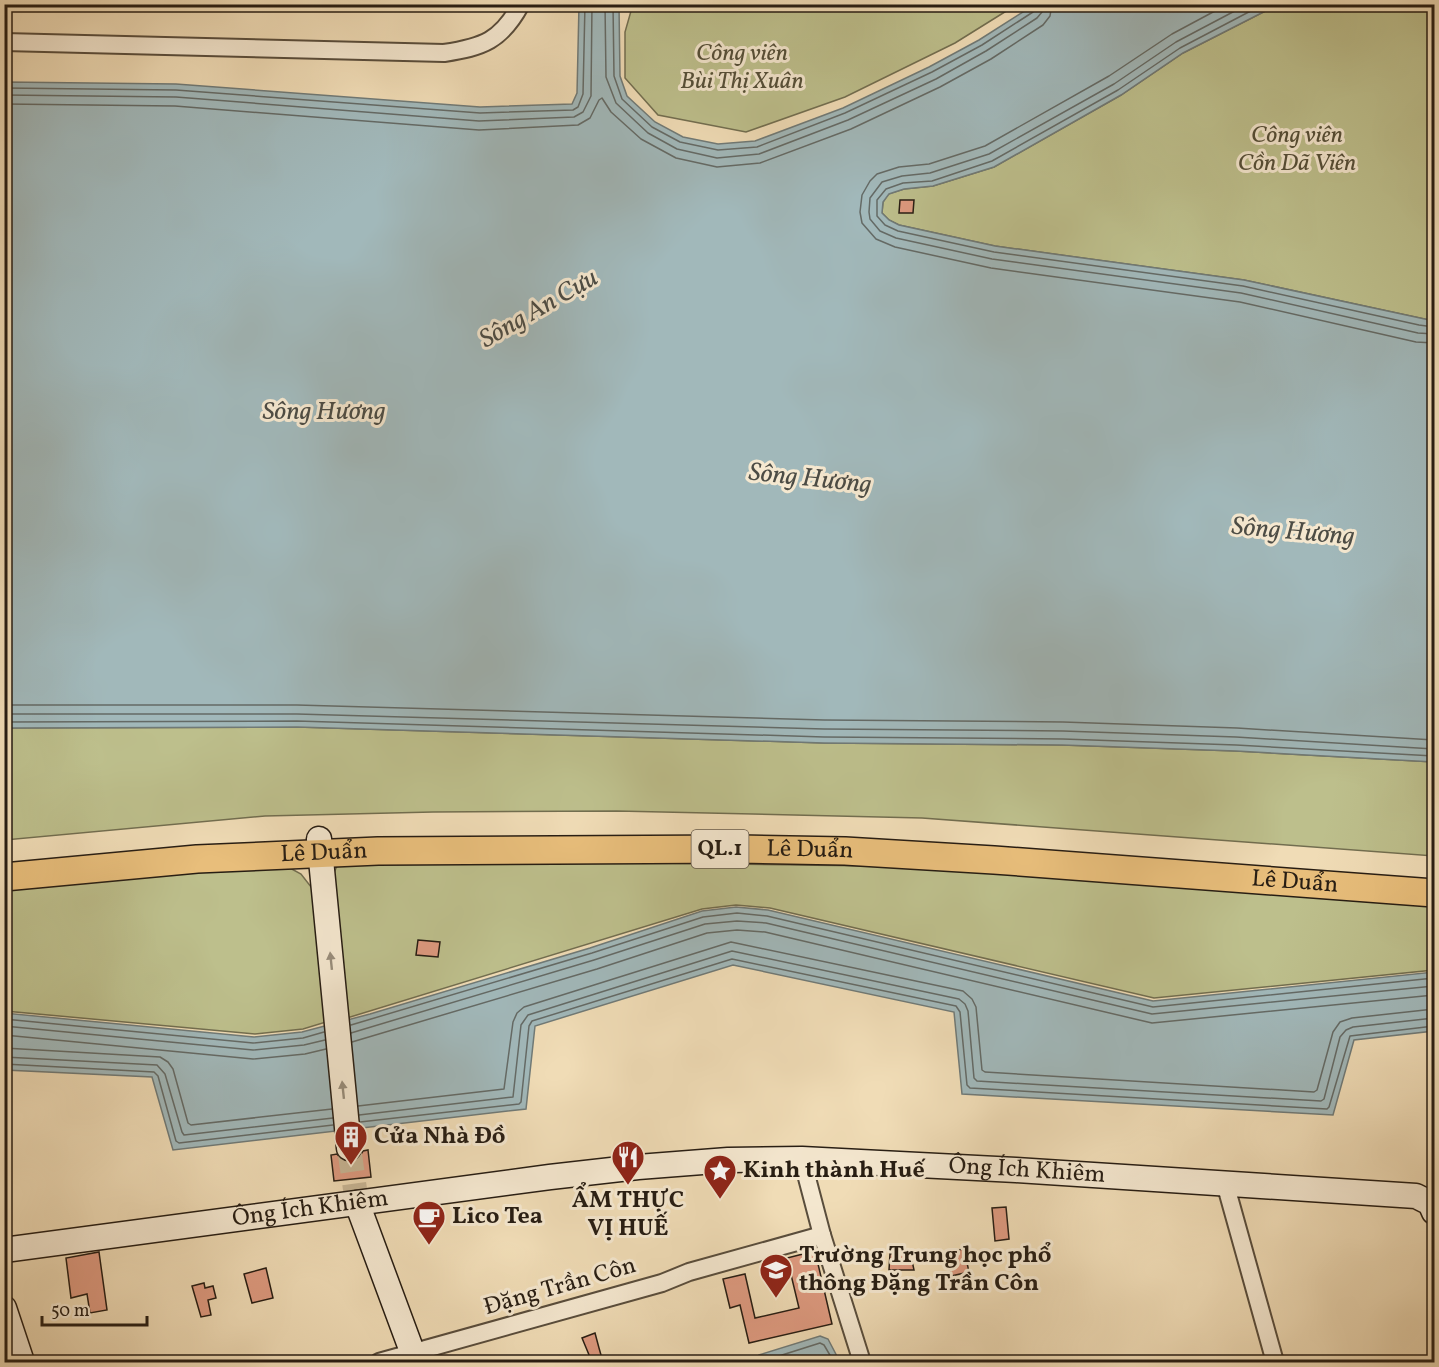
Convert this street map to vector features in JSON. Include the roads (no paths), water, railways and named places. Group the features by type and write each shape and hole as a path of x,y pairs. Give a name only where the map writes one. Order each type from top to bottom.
{"main road":[{"name":"Lê Duẩn","path":"4,877 424,835 820,836 977,844 1434,878"},
{"name":"Lê Duẩn","path":"4,864 248,842 378,850 845,851 1434,893"}],"street":[{"path":"4,42 444,53 470,49 491,41 512,21 521,4"},
{"path":"319,846 349,1148"},
{"path":"802,1159 822,1235 862,1362"},
{"name":"Ông Ích Khiêm","path":"4,1250 638,1167 728,1160 802,1159 950,1166 1416,1196 1430,1203 1434,1212"},
{"path":"1225,1183 1275,1362"},
{"path":"357,1203 414,1358"},
{"name":"Đặng Trần Côn","path":"379,1362 414,1358 662,1283 689,1272 822,1235"},
{"path":"4,1308 14,1352"}],"water":[{"name":"Sông Hương","path":"579,5 619,5 620,76 627,96 655,122 683,137 718,144 755,141 843,108 929,67 979,40 1034,5 1277,5 1183,53 1121,95 994,167 933,186 904,189 889,194 883,202 882,213 899,225 995,246 1244,280 1434,321 1434,762 1236,751 1062,745 824,743 297,727 5,728 5,82 176,84 480,107 572,104 577,93"},
{"path":"736,907 768,910 1153,1001 1434,972 1434,1031 1354,1040 1333,1115 962,1094 954,1012 733,965 535,1026 526,1109 173,1150 152,1077 5,1070 4,1013 254,1037 302,1032 590,948 702,911"},
{"path":"820,1336 828,1339 840,1362 754,1362 759,1355"}],"tunnel":[{"path":"349,1148 357,1203"}],"place":[{"name":"Cửa Nhà Đồ","path":"351,1166"},
{"name":"ẨM THỰC VỊ HUẾ","path":"628,1186"},
{"name":"Kinh thành Huế","path":"720,1200"},
{"name":"Lico Tea","path":"429,1246"},
{"name":"Trường Trung học phổ thông Đặng Trần Côn","path":"776,1299"}],"park label":[{"name":"Công viên Bùi Thị Xuân","path":"742,68"},
{"name":"Công viên Cồn Dã Viên","path":"1297,150"}],"water label":[{"name":"Sông An Cựu","path":"539,309"}]}
